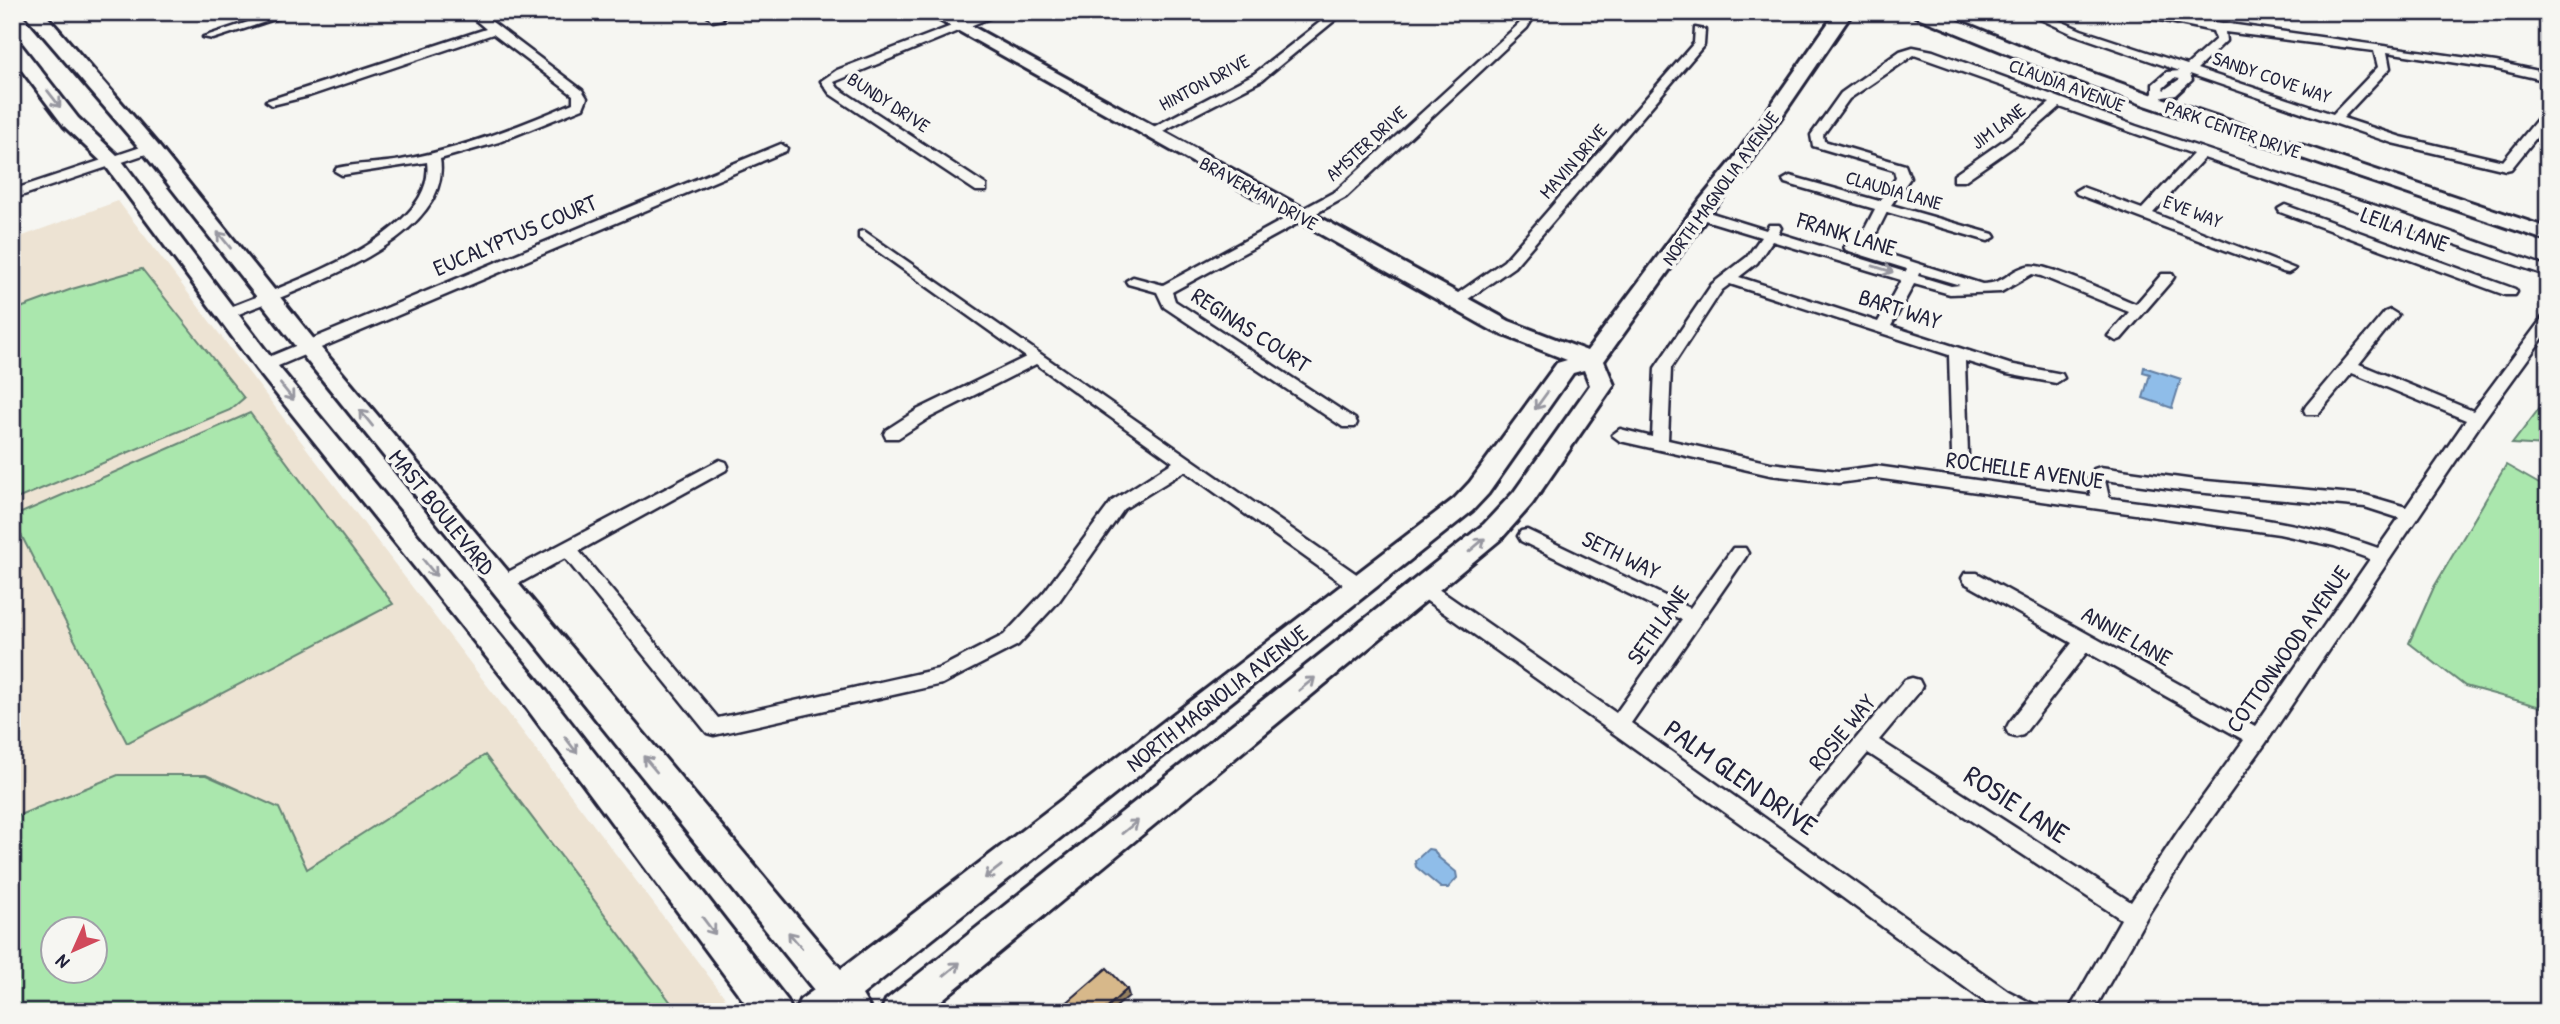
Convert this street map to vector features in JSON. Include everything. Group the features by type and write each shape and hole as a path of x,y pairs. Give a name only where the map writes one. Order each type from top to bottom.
{"main road":[{"name":"NORTH MAGNOLIA AVENUE","path":"899,1012 1424,589"}],"street":[{"path":"209,37 292,12"},
{"path":"342,171 433,156 504,136 579,105 581,98 578,93 471,12"},
{"name":"BRAVERMAN DRIVE","path":"933,12 1501,326 1592,361"},
{"name":"BUNDY DRIVE","path":"982,188 834,91 827,81 841,73 999,12"},
{"name":"HINTON DRIVE","path":"1150,132 1258,77 1340,12"},
{"name":"AMSTER DRIVE","path":"1165,290 1341,194 1523,26 1532,12"},
{"name":"NORTH MAGNOLIA AVENUE","path":"835,1005 1463,505 1479,488 1565,368 1592,361 1703,209 1739,165 1845,12"},
{"name":"PARK CENTER DRIVE","path":"1921,12 2044,62 2156,97 2548,236"},
{"name":"SANDY COVE WAY","path":"2030,12 2186,71 2397,140 2506,166 2548,114"},
{"path":"2126,12 2218,29 2380,48 2548,77"},
{"name":"MAST BOULEVARD","path":"33,23 150,148 502,584 835,1005"},
{"name":"MAST BOULEVARD","path":"33,23 71,122 111,161 265,365 530,691 774,1012"},
{"path":"2156,97 2172,92 2186,80 2186,71 2222,39 2218,29"},
{"path":"272,101 305,93 494,30"},
{"name":"MAVIN DRIVE","path":"1456,301 1509,264 1700,43 1699,30"},
{"path":"2335,119 2380,73 2384,63 2380,48"},
{"name":"CLAUDIA AVENUE","path":"1861,250 1883,206 1903,178 1900,168 1818,143 1817,135 1845,96 1904,54 1913,51 1929,54 2548,272"},
{"name":"JIM LANE","path":"1959,178 2015,139 2059,102"},
{"path":"12,195 150,148"},
{"name":"EUCALYPTUS COURT","path":"265,365 781,148"},
{"path":"2146,214 2202,152"},
{"path":"226,314 367,253 396,233 418,212 430,194 436,176 433,156"},
{"name":"CLAUDIA LANE","path":"1790,180 1988,237"},
{"name":"EVE WAY","path":"2082,191 2288,270"},
{"name":"FRANK LANE","path":"1703,209 1913,272"},
{"name":"LEILA LANE","path":"2285,209 2510,292"},
{"path":"2389,246 2404,220"},
{"path":"1660,444 1663,368 1717,287 1752,260 1773,230"},
{"name":"FRANK LANE","path":"1773,230 1861,250 1950,290 2001,288 2030,269 2045,272 2138,310"},
{"path":"864,234 1361,587"},
{"path":"1883,328 1913,272"},
{"path":"2116,336 2167,277"},
{"name":"BART WAY","path":"1730,279 2007,369 2056,378"},
{"name":"REGINAS COURT","path":"1133,281 1165,290 1164,296 1170,304 1349,423"},
{"path":"2312,410 2390,315"},
{"name":"COTTONWOOD AVENUE","path":"2080,1012 2108,960 2226,779 2258,738 2476,418 2548,320"},
{"path":"1957,352 1959,455"},
{"path":"892,434 923,414 1038,357"},
{"name":"NORTH MAGNOLIA AVENUE","path":"1424,589 1493,531 1531,488 1602,385 1592,361"},
{"path":"2349,366 2476,418"},
{"name":"ROCHELLE AVENUE","path":"1620,435 1770,469 1838,477 1876,472 2279,528 2337,540 2382,556"},
{"path":"567,549 714,727 942,676 1011,640 1052,596 1118,505 1186,462"},
{"path":"502,584 720,466"},
{"path":"2102,504 2096,480 2100,473 2195,486 2365,501 2411,514"},
{"path":"1424,589 1410,572 1416,562 1480,506 1479,488"},
{"name":"SETH WAY","path":"1527,536 1692,617"},
{"name":"SETH LANE","path":"1618,726 1739,553"},
{"name":"ANNIE LANE","path":"1971,578 2258,738"},
{"name":"PALM GLEN DRIVE","path":"1424,589 1783,841 2000,999 2025,1012"},
{"path":"2016,729 2085,640"},
{"name":"ROSIE WAY","path":"1809,809 1912,686"},
{"name":"ROSIE LANE","path":"1865,741 2136,917"}],"shaded area":[{"path":"118,201 730,1004 727,1012 12,1012 12,240"}],"green space":[{"path":"142,269 244,398 230,410 12,501 12,311 72,289"},
{"path":"2548,397 2548,446 2512,444"},
{"path":"250,413 393,604 127,743 12,517"},
{"path":"2506,465 2548,489 2548,709 2465,686 2409,643 2434,587"},
{"path":"485,755 678,1012 12,1012 12,818 118,775 206,775 279,808 307,869"}],"water":[{"path":"2144,367 2181,379 2172,408 2143,398 2150,374 2143,372"},
{"path":"1428,849 1434,850 1438,857 1456,872 1457,878 1448,888 1441,888 1416,867 1415,861"}],"building":[{"path":"1107,968 1127,989 1102,1012 1056,1012"}]}
